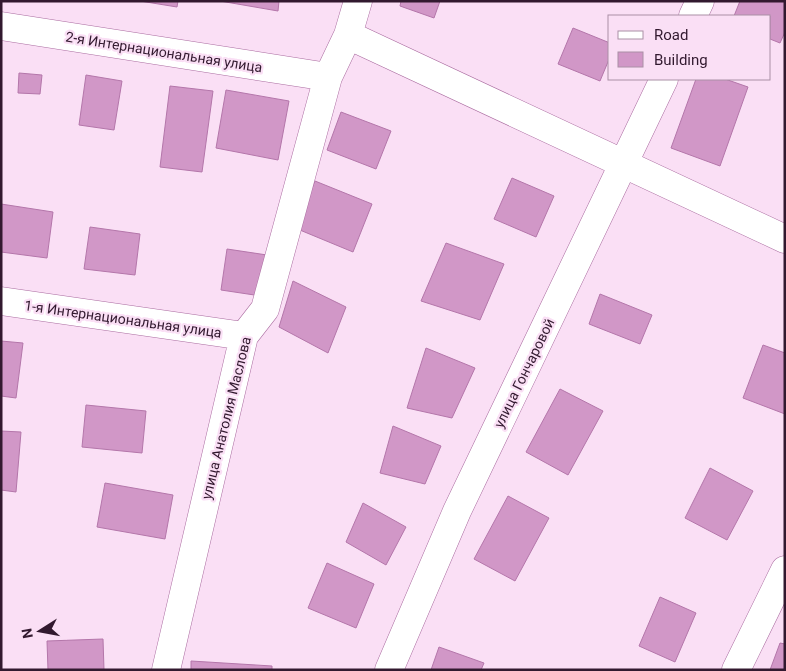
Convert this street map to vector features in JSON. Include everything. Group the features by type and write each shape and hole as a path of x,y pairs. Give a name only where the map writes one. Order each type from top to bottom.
{"street":[{"name":"улица Анатолия Маслова","path":"166,670 244,336 264,308 328,77 348,35 358,1"},
{"path":"693,15 700,1"},
{"name":"2-я Интернациональная улица","path":"1,26 328,77"},
{"path":"348,35 785,239"},
{"name":"улица Гончаровой","path":"389,670 456,512 625,164 664,80"},
{"name":"1-я Интернациональная улица","path":"1,302 244,336"},
{"path":"736,670 785,570"}],"building":[{"path":"140,1 178,1 177,7"},
{"path":"220,1 279,1 278,11"},
{"path":"401,1 440,1 434,18 400,6"},
{"path":"740,1 785,1 785,32 780,43 771,39 771,15 734,15"},
{"path":"573,28 608,42 608,62 600,81 558,64"},
{"path":"19,73 42,75 40,94 18,93"},
{"path":"86,75 122,81 114,130 79,125"},
{"path":"696,80 728,80 748,87 720,166 671,148"},
{"path":"170,86 213,91 202,172 160,167"},
{"path":"226,90 289,101 278,160 216,148"},
{"path":"341,112 391,131 376,169 327,150"},
{"path":"512,178 554,196 536,237 494,219"},
{"path":"315,181 372,204 353,252 295,228"},
{"path":"1,204 53,212 47,258 1,252"},
{"path":"90,227 140,234 135,275 84,269"},
{"path":"446,243 504,264 480,320 421,301"},
{"path":"227,249 267,255 261,296 221,290"},
{"path":"293,281 346,307 328,353 279,327"},
{"path":"600,294 652,315 640,344 589,324"},
{"path":"1,341 23,343 16,398 1,396"},
{"path":"763,345 785,353 785,414 743,398"},
{"path":"426,348 475,368 452,418 407,408"},
{"path":"560,389 603,411 568,475 526,452"},
{"path":"86,405 146,411 142,453 82,447"},
{"path":"393,426 441,446 425,484 380,473"},
{"path":"1,431 21,432 16,492 1,490"},
{"path":"710,468 753,491 727,540 685,518"},
{"path":"105,483 173,495 165,539 97,527"},
{"path":"508,496 549,518 515,581 474,559"},
{"path":"363,503 406,527 386,565 346,542"},
{"path":"327,563 374,584 356,628 308,608"},
{"path":"660,597 696,613 675,662 639,646"},
{"path":"103,639 104,670 48,670 47,641"},
{"path":"780,643 785,644 785,670 770,670"},
{"path":"439,647 484,663 481,670 431,670"},
{"path":"191,661 272,666 272,670 191,670"}]}
